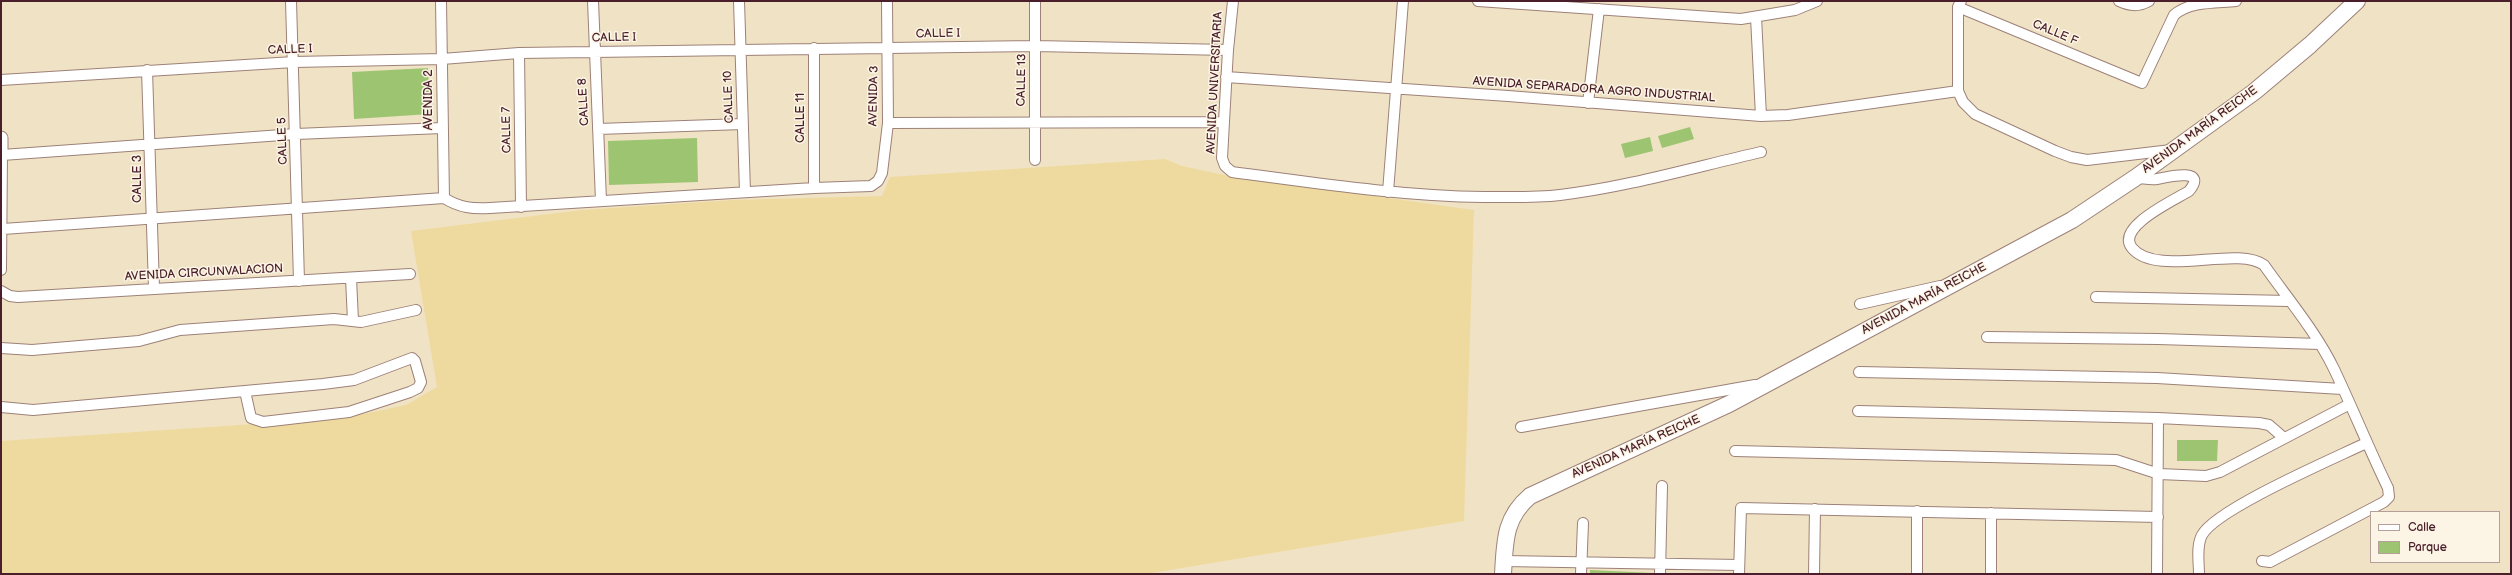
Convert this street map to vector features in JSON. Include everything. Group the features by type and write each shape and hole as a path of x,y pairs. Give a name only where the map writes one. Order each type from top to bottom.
{"main road":[{"name":"AVENIDA MARÍA REICHE","path":"1504,568 1509,522 1517,508 1530,496 1730,404 2072,220 2135,178 2254,92 2349,3"}],"street":[{"name":"CALLE 5","path":"291,1 294,62 299,281"},
{"name":"AVENIDA 2","path":"441,1 444,198"},
{"name":"CALLE 8","path":"593,1 601,201"},
{"name":"CALLE 10","path":"740,1 745,192"},
{"name":"AVENIDA 3","path":"814,188 872,186 878,181 882,173 888,123 887,1"},
{"name":"CALLE 13","path":"1035,1 1035,160"},
{"name":"AVENIDA UNIVERSITARIA","path":"1233,1 1226,77 1222,158 1225,166 1232,172 1388,192"},
{"path":"1404,1 1388,192 1441,196 1559,195 1599,189 1761,152"},
{"path":"1478,1 1742,19 1795,10 1817,1"},
{"path":"2119,1 2141,5 2149,1"},
{"name":"CALLE F","path":"1959,4 2142,83 2174,15 2181,9 2189,6 2236,1"},
{"path":"1959,4 1958,91 1963,102 1975,114 2055,151 2087,160 2174,149"},
{"path":"1588,103 1599,9"},
{"path":"1756,17 1761,116"},
{"name":"CALLE I","path":"1,80 294,62 442,59 519,53 595,51 1035,46 1228,50"},
{"name":"CALLE 11","path":"814,48 814,188"},
{"name":"CALLE 7","path":"519,53 521,207"},
{"name":"CALLE 3","path":"147,70 154,288"},
{"name":"AVENIDA SEPARADORA AGRO INDUSTRIAL","path":"1226,77 1761,116 1788,115 1958,91"},
{"path":"888,123 1034,121 1224,122"},
{"path":"598,129 743,124"},
{"path":"1,155 296,134 442,128"},
{"path":"1,138 1,270"},
{"path":"2135,178 2156,179 2184,174 2193,180 2193,186 2188,191 2141,220 2132,229 2128,238 2130,246 2137,253 2156,259 2197,262 2256,259 2264,265 2320,344 2388,488 2389,497 2384,502 2270,562 2262,561"},
{"path":"2,229 298,207 444,198 456,205 470,209 814,188"},
{"name":"AVENIDA CIRCUNVALACION","path":"2,294 18,297 410,274"},
{"path":"350,278 353,320"},
{"path":"1860,304 1958,282"},
{"path":"2096,298 2289,301"},
{"path":"1,348 32,350 139,340 180,330 334,319 372,321 416,310"},
{"path":"1987,337 2158,339 2320,344"},
{"path":"1,408 33,410 354,380 412,358 415,361 421,382 418,388 410,392 349,412 263,422 251,418 245,391"},
{"path":"1859,372 2157,378 2342,389"},
{"path":"1521,427 1769,383"},
{"path":"1736,451 2116,460 2159,474 2206,476 2220,472 2348,404"},
{"path":"1858,411 2158,418 2259,423 2268,425 2284,438"},
{"path":"2157,574 2159,474 2158,418"},
{"path":"2199,574 2199,544 2206,528 2240,506 2366,443"},
{"path":"1660,569 1662,486"},
{"path":"1504,568 1582,563 1660,569 1739,570 1741,508 2158,517"},
{"path":"1814,574 1815,509"},
{"path":"1917,512 1917,574"},
{"path":"1991,513 1991,574"},
{"path":"1581,574 1583,523"}],"green space":[{"path":"428,68 430,114 354,119 352,72"},
{"path":"1690,127 1694,139 1662,148 1658,136"},
{"path":"1650,137 1653,151 1625,158 1621,144"},
{"path":"697,138 698,182 609,185 608,141"},
{"path":"2177,440 2218,440 2217,461 2177,461"},
{"path":"1590,570 1653,573 1653,574 1590,574"}],"sand":[{"path":"1165,159 1182,166 1224,175 1474,210 1464,521 1146,574 1,574 1,441 344,418 406,405 437,387 411,231 582,210 733,200 882,196 890,177"}]}
